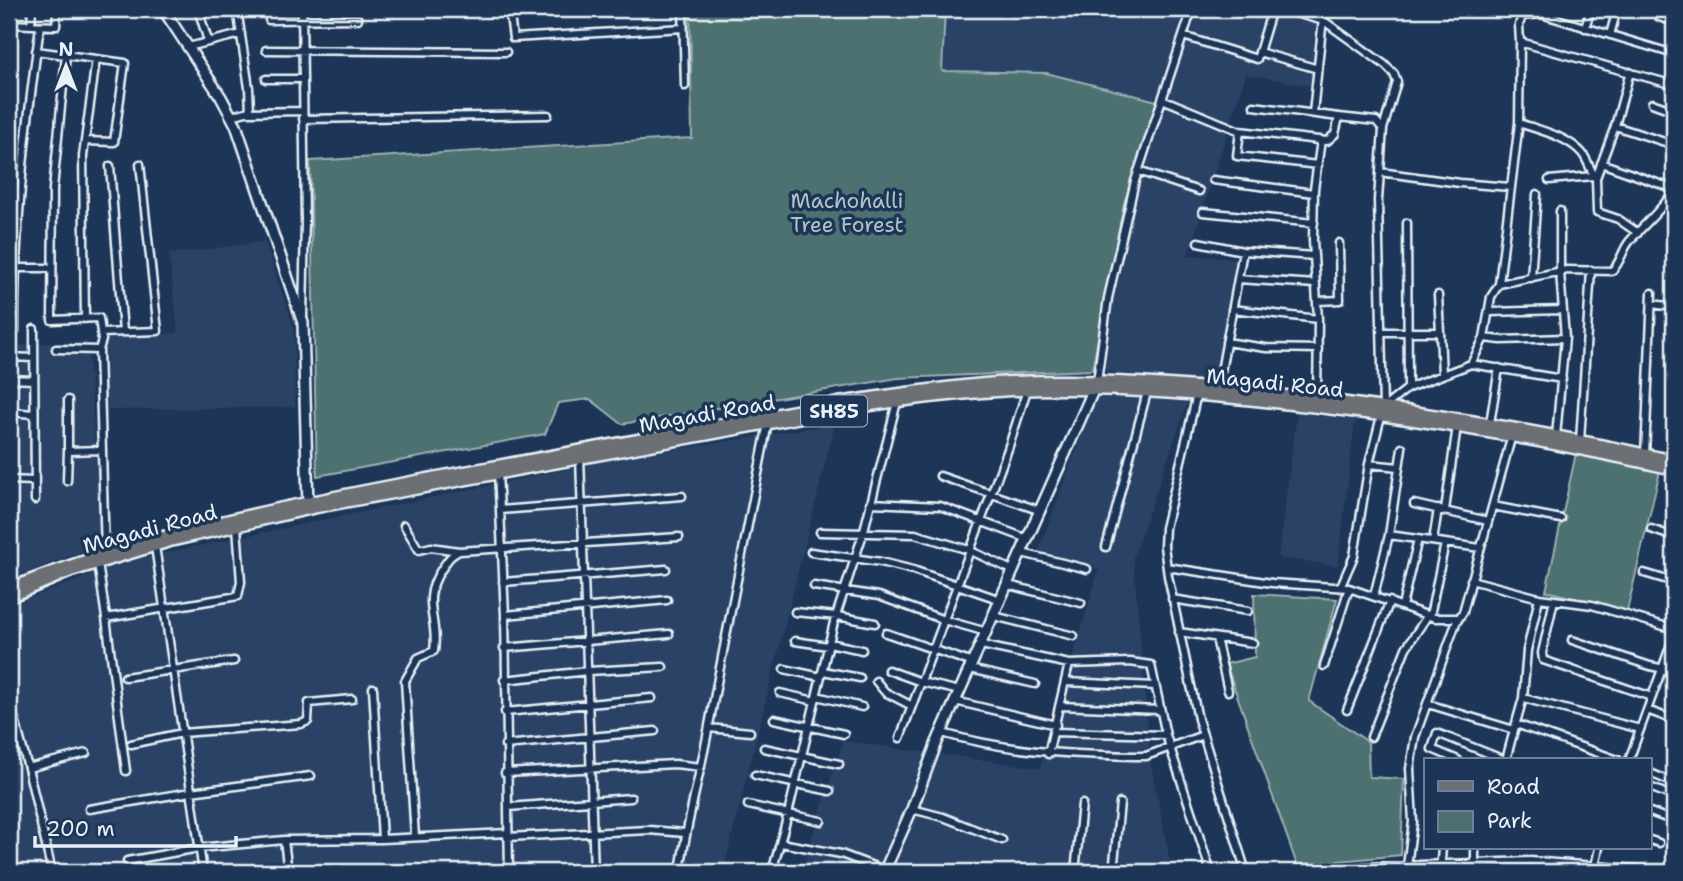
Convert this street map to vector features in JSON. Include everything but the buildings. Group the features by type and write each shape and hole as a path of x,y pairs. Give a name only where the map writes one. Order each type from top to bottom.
{"main road":[{"name":"Magadi Road","path":"9,597 100,558 169,534 838,403 915,391 996,383 1218,388 1317,399 1512,435 1674,469"},
{"name":"Magadi Road","path":"9,589 69,564 155,546 307,506 897,401 997,391 1095,386 1382,411 1490,424 1674,461"}],"street":[{"path":"32,9 32,25"},
{"path":"9,24 56,26 57,9"},
{"path":"163,9 231,116 303,323"},
{"path":"198,9 208,41"},
{"path":"237,9 250,112"},
{"path":"302,9 305,220 303,323 307,506"},
{"path":"509,9 513,38 683,28"},
{"path":"683,9 685,86"},
{"path":"781,843 841,854 886,872 955,701 1095,386 1108,298 1138,171 1192,9"},
{"path":"1183,36 1256,59 1272,9"},
{"path":"1281,9 1324,21 1394,74 1397,82 1383,129 1378,200 1382,411 1369,464 1354,556 1340,588"},
{"path":"1313,113 1324,9"},
{"path":"1585,28 1591,9"},
{"path":"1610,35 1617,9"},
{"path":"1471,364 1484,338 1491,297 1499,284 1519,123 1519,25 1522,13 1541,12 1674,54"},
{"path":"1659,17 1674,22"},
{"path":"269,20 358,19"},
{"path":"15,331 15,268 24,150 40,26"},
{"path":"188,47 241,34"},
{"path":"1520,42 1674,85"},
{"path":"266,50 506,52"},
{"path":"36,51 125,63 114,142 85,141"},
{"path":"1259,52 1318,69"},
{"path":"66,55 53,189 52,320 99,318 102,340 99,350 102,450 100,558 126,771"},
{"path":"85,319 83,156 96,59"},
{"path":"1594,177 1615,126 1630,72"},
{"path":"266,79 303,79"},
{"path":"1162,99 1240,131 1327,141 1335,134 1339,117"},
{"path":"1651,103 1674,111"},
{"path":"1254,106 1376,121 1383,129"},
{"path":"231,116 250,112 303,115 548,116"},
{"path":"1519,123 1558,137 1583,154 1594,177 1597,212 1618,219 1637,233"},
{"path":"1615,126 1674,145"},
{"path":"1240,131 1237,156 1318,165"},
{"path":"1317,399 1318,319 1314,193 1321,140"},
{"path":"1499,284 1560,272 1612,271 1620,264 1626,245 1662,209 1674,190 1601,163"},
{"path":"101,333 158,331 140,164"},
{"path":"110,166 123,332"},
{"path":"1138,171 1199,191"},
{"path":"1380,172 1510,187"},
{"path":"1549,180 1594,177"},
{"path":"1213,180 1314,193"},
{"path":"1531,278 1537,194"},
{"path":"1556,436 1564,338 1560,211"},
{"path":"1203,212 1314,223"},
{"path":"1407,223 1408,388"},
{"path":"1198,242 1242,251 1314,256"},
{"path":"1317,301 1340,300 1339,243"},
{"path":"1218,388 1242,251"},
{"path":"15,268 52,268"},
{"path":"1580,441 1591,271"},
{"path":"1238,279 1315,284"},
{"path":"1645,455 1652,293"},
{"path":"1438,295 1442,375"},
{"path":"1652,304 1674,307"},
{"path":"1232,309 1318,319"},
{"path":"1490,312 1562,310"},
{"path":"34,328 35,500"},
{"path":"1381,332 1440,332"},
{"path":"1484,338 1564,338"},
{"path":"1226,342 1266,348 1318,349"},
{"path":"55,349 99,350"},
{"path":"9,357 34,358"},
{"path":"1382,411 1408,388 1471,364 1562,379"},
{"path":"1490,424 1499,368"},
{"path":"9,379 34,380"},
{"path":"900,738 1008,449 1027,390"},
{"path":"1106,547 1147,391"},
{"path":"1197,394 1165,528 1167,567 1203,735 1245,871 1227,872"},
{"path":"67,481 68,400"},
{"path":"772,872 829,644 863,534 897,401"},
{"path":"9,412 34,414"},
{"path":"680,872 685,833 709,728 768,423"},
{"path":"1433,541 1457,425"},
{"path":"1407,866 1413,822 1410,769 1415,737 1463,612 1512,435"},
{"path":"1374,596 1389,535 1402,447"},
{"path":"68,451 102,450"},
{"path":"580,457 594,872"},
{"path":"1369,464 1399,467"},
{"path":"498,473 505,615 505,773 509,872"},
{"path":"940,476 1041,511"},
{"path":"9,480 34,481"},
{"path":"500,510 682,496"},
{"path":"870,503 940,506 1028,539"},
{"path":"1414,505 1488,521"},
{"path":"1493,506 1561,519"},
{"path":"106,618 225,599 240,594 237,526"},
{"path":"404,526 419,550 431,547 459,551 679,537"},
{"path":"1651,529 1674,537"},
{"path":"820,532 915,534 969,550 1014,570"},
{"path":"1389,535 1480,548"},
{"path":"1402,606 1418,539"},
{"path":"1371,737 1406,648 1429,615 1445,543"},
{"path":"155,546 203,872"},
{"path":"415,837 405,681 418,658 434,651 430,597 433,583 447,557 459,551"},
{"path":"811,552 881,562 913,570 1001,600"},
{"path":"1022,553 1087,569"},
{"path":"1167,567 1272,583 1349,589 1435,618 1459,618"},
{"path":"503,582 666,569"},
{"path":"1644,573 1674,582"},
{"path":"1471,580 1539,598 1592,606 1674,629"},
{"path":"1008,585 1081,603"},
{"path":"814,586 879,596 944,620 987,632"},
{"path":"1324,666 1349,589"},
{"path":"1507,758 1523,698 1527,650 1539,598"},
{"path":"1172,599 1248,611"},
{"path":"505,615 667,600"},
{"path":"1554,600 1542,653 1543,660 1652,697"},
{"path":"1347,710 1390,601"},
{"path":"795,612 874,623"},
{"path":"994,616 1074,636"},
{"path":"1179,632 1253,643"},
{"path":"886,633 934,648 971,666 1035,684"},
{"path":"504,648 669,634"},
{"path":"1630,758 1674,636"},
{"path":"1216,638 1228,691"},
{"path":"1572,640 1650,666 1674,671"},
{"path":"795,641 862,650"},
{"path":"981,645 1069,664 1146,663 1153,668 1159,710 1166,735 1211,872"},
{"path":"125,677 234,661"},
{"path":"1048,754 1069,664"},
{"path":"504,680 588,671 663,667"},
{"path":"784,669 860,678"},
{"path":"888,670 921,682 960,691"},
{"path":"876,681 885,692 912,706"},
{"path":"1065,682 1155,686"},
{"path":"373,688 382,839"},
{"path":"780,692 862,707"},
{"path":"9,698 52,872"},
{"path":"505,712 652,698"},
{"path":"1523,698 1640,729"},
{"path":"131,744 182,733 301,724 308,721 309,703 352,699"},
{"path":"955,701 1055,729 1166,735"},
{"path":"1428,704 1515,727 1612,758"},
{"path":"1060,706 1159,710"},
{"path":"1647,709 1674,720"},
{"path":"774,719 844,734"},
{"path":"709,728 750,732"},
{"path":"505,745 655,731"},
{"path":"942,733 976,743 1048,754 1146,756 1203,735"},
{"path":"1445,758 1432,749 1437,733 1501,758"},
{"path":"764,748 839,764"},
{"path":"28,768 86,753"},
{"path":"505,773 675,764 701,767"},
{"path":"1652,774 1674,783"},
{"path":"755,775 830,791"},
{"path":"89,809 311,776"},
{"path":"1652,788 1674,797"},
{"path":"508,807 631,798"},
{"path":"1113,872 1121,803"},
{"path":"1075,872 1082,804"},
{"path":"748,805 821,821"},
{"path":"912,809 943,817 1002,840"},
{"path":"1652,813 1674,821"},
{"path":"127,861 199,848 284,840 649,830 685,833"},
{"path":"284,840 288,872"},
{"path":"1652,841 1659,844"},
{"path":"1441,868 1442,850"},
{"path":"1475,850 1475,863"},
{"path":"1595,866 1599,850"},
{"path":"1329,872 1365,867 1441,868 1475,863 1530,861 1673,872"}],"shaded area":[{"path":"945,9 1317,9 1311,86 1246,74 1188,255 1235,259 1215,384 1092,370 1124,203 1157,101 942,71"},
{"path":"265,242 294,329 295,407 106,410 106,337 178,333 169,254"},
{"path":"87,341 103,544 9,579 9,346"},
{"path":"1096,397 1188,401 1133,557 1151,765 1172,872 801,872 843,741 1040,768 1099,569 1037,555"},
{"path":"1297,413 1355,420 1338,566 1278,558"},
{"path":"835,424 723,872 9,872 9,606 131,560 616,459"},
{"path":"1531,865 1629,871 1447,872 1474,867"}],"green space":[{"name":"Machohalli Tree Forest","path":"690,9 945,9 942,71 1046,73 1157,101 1124,203 1092,370 898,378 622,424 590,399 558,403 545,434 317,476 310,161 692,138"},
{"path":"1576,453 1660,471 1627,611 1546,591"},
{"path":"1254,594 1337,599 1309,701 1368,742 1369,777 1404,779 1401,855 1297,865 1226,664 1255,657"}]}
